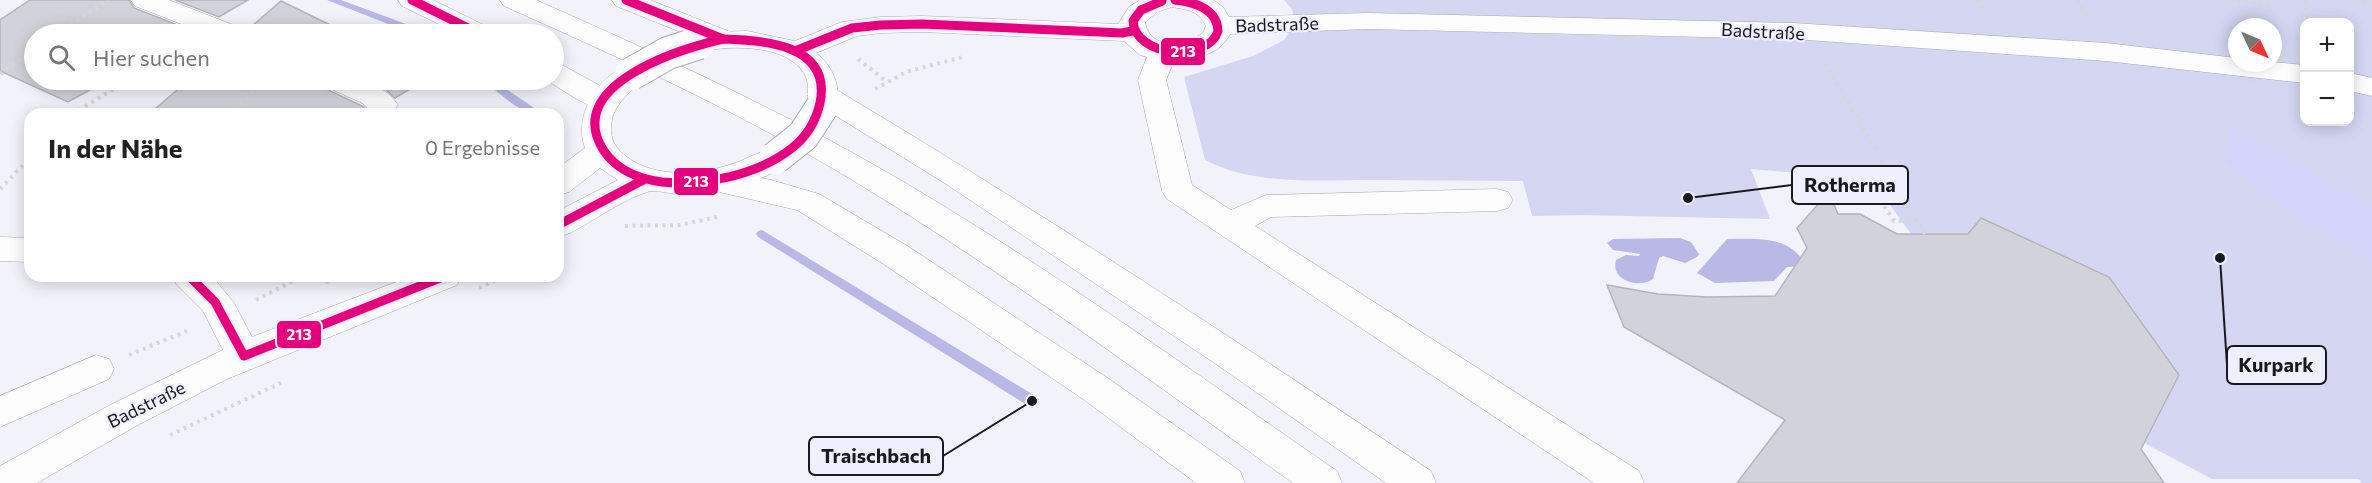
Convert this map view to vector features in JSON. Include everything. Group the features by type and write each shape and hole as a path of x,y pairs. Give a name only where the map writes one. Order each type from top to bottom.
{"street":[{"path":"145,0 206,24"},
{"path":"412,0 460,24"},
{"path":"514,0 605,40 728,99 858,170 989,252 1323,483"},
{"path":"626,0 711,41"},
{"name":"Badstraße","path":"1162,52 1176,53 1202,47 1218,34 1220,26 1217,17 1210,9 1198,3 1175,0"},
{"path":"795,51 852,28 881,25 922,24 1122,33 1147,10"},
{"path":"1147,10 1142,44 1162,52 1152,80 1178,191 1625,483"},
{"name":"Badstraße","path":"1220,26 1368,21 1770,30 2106,52 2300,74"},
{"path":"1226,483 1096,390 897,256 808,202 773,175 678,183 645,179 625,171 602,151 596,133 597,117 605,100 631,74 668,53 711,41 758,41 795,51 821,76 832,104 957,176 1229,354 1417,483"},
{"path":"564,77 605,100"},
{"path":"2354,83 2372,87"},
{"path":"358,90 372,96 383,105 381,108"},
{"path":"773,175 832,104"},
{"path":"564,180 602,151"},
{"path":"564,222 645,179"},
{"path":"1230,225 1266,206 1497,200"},
{"path":"0,249 24,250"},
{"path":"199,282 204,285 224,316 244,356"},
{"name":"Badstraße","path":"294,335 400,282"},
{"name":"Badstraße","path":"3,483 83,435 244,356 431,282"},
{"path":"0,412 96,369"}],"path":[{"path":"73,24 108,0"},
{"path":"2230,0 2267,4 2274,0"},
{"path":"2304,0 2308,18"},
{"path":"2356,0 2372,4"},
{"path":"1808,33 1924,234"},
{"path":"832,104 868,95 886,81 925,65 973,55"},
{"path":"0,74 24,57"},
{"path":"82,108 112,90"},
{"path":"236,108 255,90"},
{"path":"0,189 24,164"},
{"path":"615,227 680,225 736,213 773,175"},
{"path":"1880,200 1894,221 1917,221"},
{"path":"96,369 224,316 291,282"},
{"path":"330,282 339,284"}],"shaded area":[{"path":"1284,0 2372,0 2372,483 2362,483 2359,479 2212,479 2144,443 2179,375 2109,277 1981,218 1964,239 1952,234 1911,234 1888,202 1810,174 1751,169 1770,219 1532,216 1523,181 1287,180 1244,174 1205,160 1184,77 1253,56 1284,40 1295,24 1292,9"},
{"path":"2232,126 2372,207 2372,263 2277,203 2225,162"},
{"path":"1680,238 1691,242 1699,254 1697,257 1685,263 1663,256 1659,258 1653,279 1641,283 1622,278 1615,267 1616,260 1626,255 1639,256 1640,254 1613,250 1607,243 1613,239"},
{"path":"1727,239 1761,239 1782,244 1800,256 1806,266 1787,267 1774,281 1715,283 1697,273"}],"building":[{"path":"30,0 129,0 134,8 175,24 24,24 24,82 0,71 0,20"},
{"path":"175,0 248,0 219,17"},
{"path":"281,1 328,24 254,24"},
{"path":"42,90 90,90 68,102"},
{"path":"177,90 328,90 364,107 363,108 156,108"},
{"path":"386,90 408,90 395,98"},
{"path":"1829,192 1838,214 1860,214 1897,234 1968,234 1981,218 2109,277 2179,375 2141,449 2164,483 1737,483 1785,420 1624,327 1607,285 1658,294 1707,297 1775,296 1807,248 1797,228"}],"waterway":[{"path":"332,0 397,24"},
{"path":"500,90 527,108"},
{"path":"762,234 1032,401"}],"transit line":[{"name":"213","path":"412,0 460,24"},
{"name":"213","path":"626,0 723,39"},
{"name":"213","path":"1162,1 1141,10 1133,21 1133,31 1141,41 1155,48 1172,51 1190,51 1213,41 1218,31 1213,15 1196,4 1175,0"},
{"name":"213","path":"795,51 852,28 881,25 922,24 1122,33 1132,31"},
{"name":"213","path":"723,39 773,43 803,55 814,65 820,79 821,98 808,131 799,142 775,159 722,177 702,181 661,182 624,171 610,159 597,138 597,115 604,100 614,87 641,67 674,52 723,39"},
{"name":"213","path":"564,222 645,179"},
{"name":"213","path":"195,282 215,302 244,356 430,282"}],"place":[{"name":"Rotherma","path":"1688,198"},
{"name":"Kurpark","path":"2220,258"},
{"name":"Traischbach","path":"1032,401"}]}
